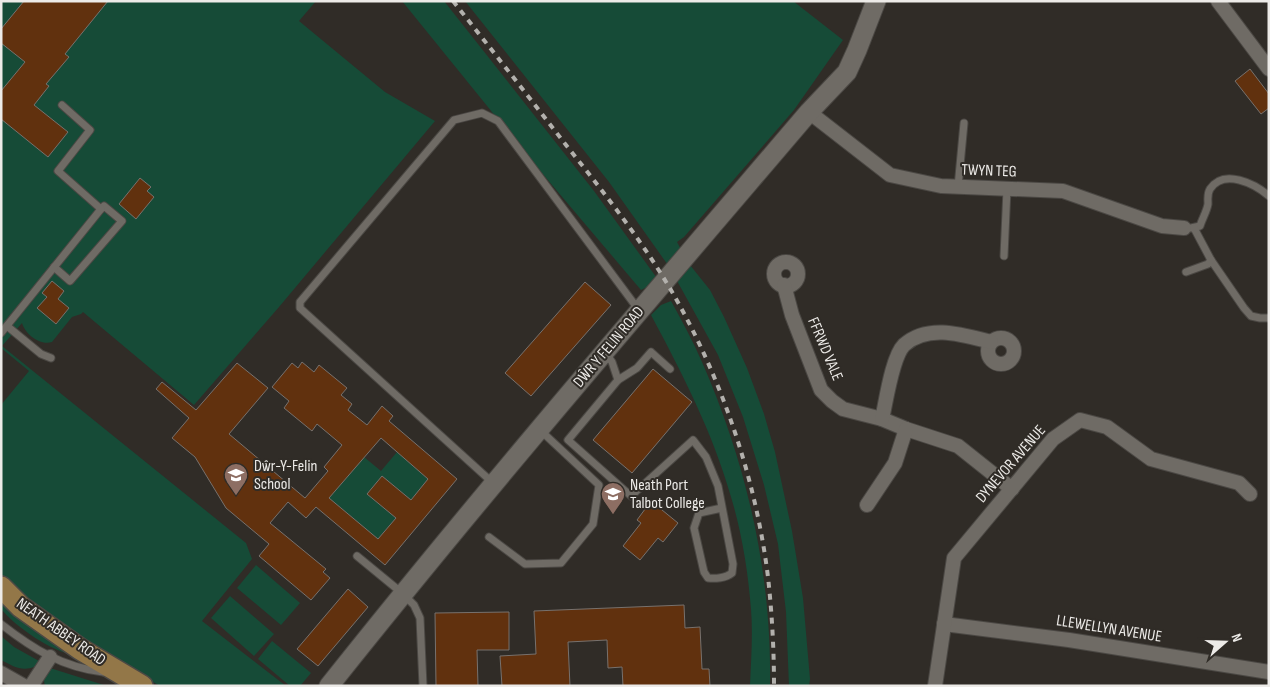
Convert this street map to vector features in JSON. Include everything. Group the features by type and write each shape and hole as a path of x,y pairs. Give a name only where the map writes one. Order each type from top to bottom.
{"main road":[{"name":"NEATH ABBEY ROAD","path":"1,587 21,607 80,649 137,683"}],"street":[{"name":"DŴR Y FELIN ROAD","path":"329,686 402,593 539,430 809,112 847,72 876,1"},
{"path":"1218,1 1269,69"},
{"name":"TWYN TEG","path":"809,112 890,175 940,186 1063,191 1162,226 1189,228"},
{"name":"FFRWD VALE","path":"784,285 792,315 821,390 832,401 843,409 882,419 958,446 1012,489"},
{"path":"882,419 891,375 896,360 904,346 916,338 930,333 958,334 991,342"},
{"name":"DYNEVOR AVENUE","path":"935,686 954,558 1053,439 1080,420 1107,427 1151,460 1239,483 1250,494"},
{"path":"867,505 895,463 906,429"},
{"name":"LLEWELLYN AVENUE","path":"944,624 1070,640 1269,672"},
{"path":"31,686 50,657"},
{"path":"1,673 24,686"}],"lane":[{"path":"62,105 90,130 58,171 101,209"},
{"path":"494,484 300,308 300,302 454,120 482,113 498,121 640,312"},
{"path":"958,187 964,123"},
{"path":"1269,196 1246,182 1237,179 1228,178 1220,180 1210,189 1207,196 1208,204 1200,226 1189,228 1251,316 1269,318"},
{"path":"1004,256 1007,189"},
{"path":"1,333 7,326 54,267 101,209 104,206 122,221 70,281 54,267"},
{"path":"1186,272 1208,264 1211,260"},
{"path":"7,326 41,354 51,358"},
{"path":"605,352 612,362 618,380"},
{"path":"670,369 651,352 636,368 618,380 568,440 631,496 693,440 706,457 718,486 733,564 732,573 729,575 708,578 704,572 694,528 699,513 722,508"},
{"path":"489,537 525,564 561,562 593,524 599,485 539,430"},
{"path":"357,556 414,605 420,618 423,686"},
{"name":"NEATH ABBEY ROAD","path":"1,624 25,642 63,663 137,683"}],"green space":[{"path":"1,1 316,1 299,21 385,92 435,121 194,405 83,312 72,317 52,342 38,341 26,331 22,323 2,346 246,543 252,559 202,621 286,686 160,686 85,642 38,610 1,578 1,405 29,371 1,348"},
{"path":"402,1 444,1 594,191 659,281 641,290 530,159"},
{"path":"465,1 793,1 843,40 794,110 684,237 677,242 684,255 670,268 609,182"},
{"path":"690,265 710,290 724,317 747,368 764,414 775,452 792,531 803,598 809,686 789,686 786,612 778,544 764,485 743,417 718,355 676,279"},
{"path":"671,301 695,346 718,401 744,480 754,521 767,603 770,686 750,686 752,628 748,581 738,524 724,473 696,404 651,315 661,305"},
{"path":"397,452 428,479 411,500 382,476 367,494 396,518 378,539 329,498 364,457 381,471"},
{"path":"256,565 300,603 281,625 237,588"},
{"path":"230,596 274,634 254,656 211,618"},
{"path":"1,599 74,655 55,649 25,631 1,609"},
{"path":"1,636 14,647 39,661 38,665 23,669 1,660"},
{"path":"272,641 311,673 300,686 290,686 258,659"},
{"path":"50,668 107,686 45,686 43,676"}],"building":[{"path":"24,1 108,1 65,54 69,57 46,84 49,86 34,105 68,132 48,157 1,119 1,91 25,62 1,43 1,29"},
{"path":"1250,69 1269,94 1269,108 1261,114 1235,81"},
{"path":"140,178 151,187 147,191 154,197 136,219 119,204"},
{"path":"52,281 64,291 58,299 69,308 56,324 37,308 47,297 42,293"},
{"path":"585,282 611,305 531,396 505,373"},
{"path":"302,362 314,372 319,365 347,388 341,395 352,404 348,410 367,425 382,406 393,416 389,421 457,479 385,565 316,507 306,518 288,502 270,523 326,569 323,572 330,578 311,600 259,556 269,544 226,508 195,457 172,438 189,418 156,389 162,382 196,410 237,363 268,388 229,434 305,498 328,471 324,467 342,445 317,424 312,431 284,408 289,401 272,387 292,363 298,368","holes":["381,438 428,479 411,500 382,476 367,494 396,518 378,539 329,498"]},
{"path":"653,369 692,402 632,473 593,440"},
{"path":"651,501 678,523 663,542 658,538 640,560 623,546 641,523 637,520"},
{"path":"348,589 368,607 318,666 297,649"},
{"path":"684,605 685,628 700,627 702,669 709,669 710,686 623,686 622,667 608,668 607,640 568,642 570,686 502,686 500,656 536,654 534,611"},
{"path":"509,612 509,650 477,650 478,686 436,686 435,613"}],"railway":[{"path":"453,1 624,219 675,297 708,363 735,432 746,468 763,541 768,577 774,686"}],"place":[{"name":"Dŵr-Y-Felin School","path":"236,496"},
{"name":"Neath Port Talbot College","path":"613,515"}]}
